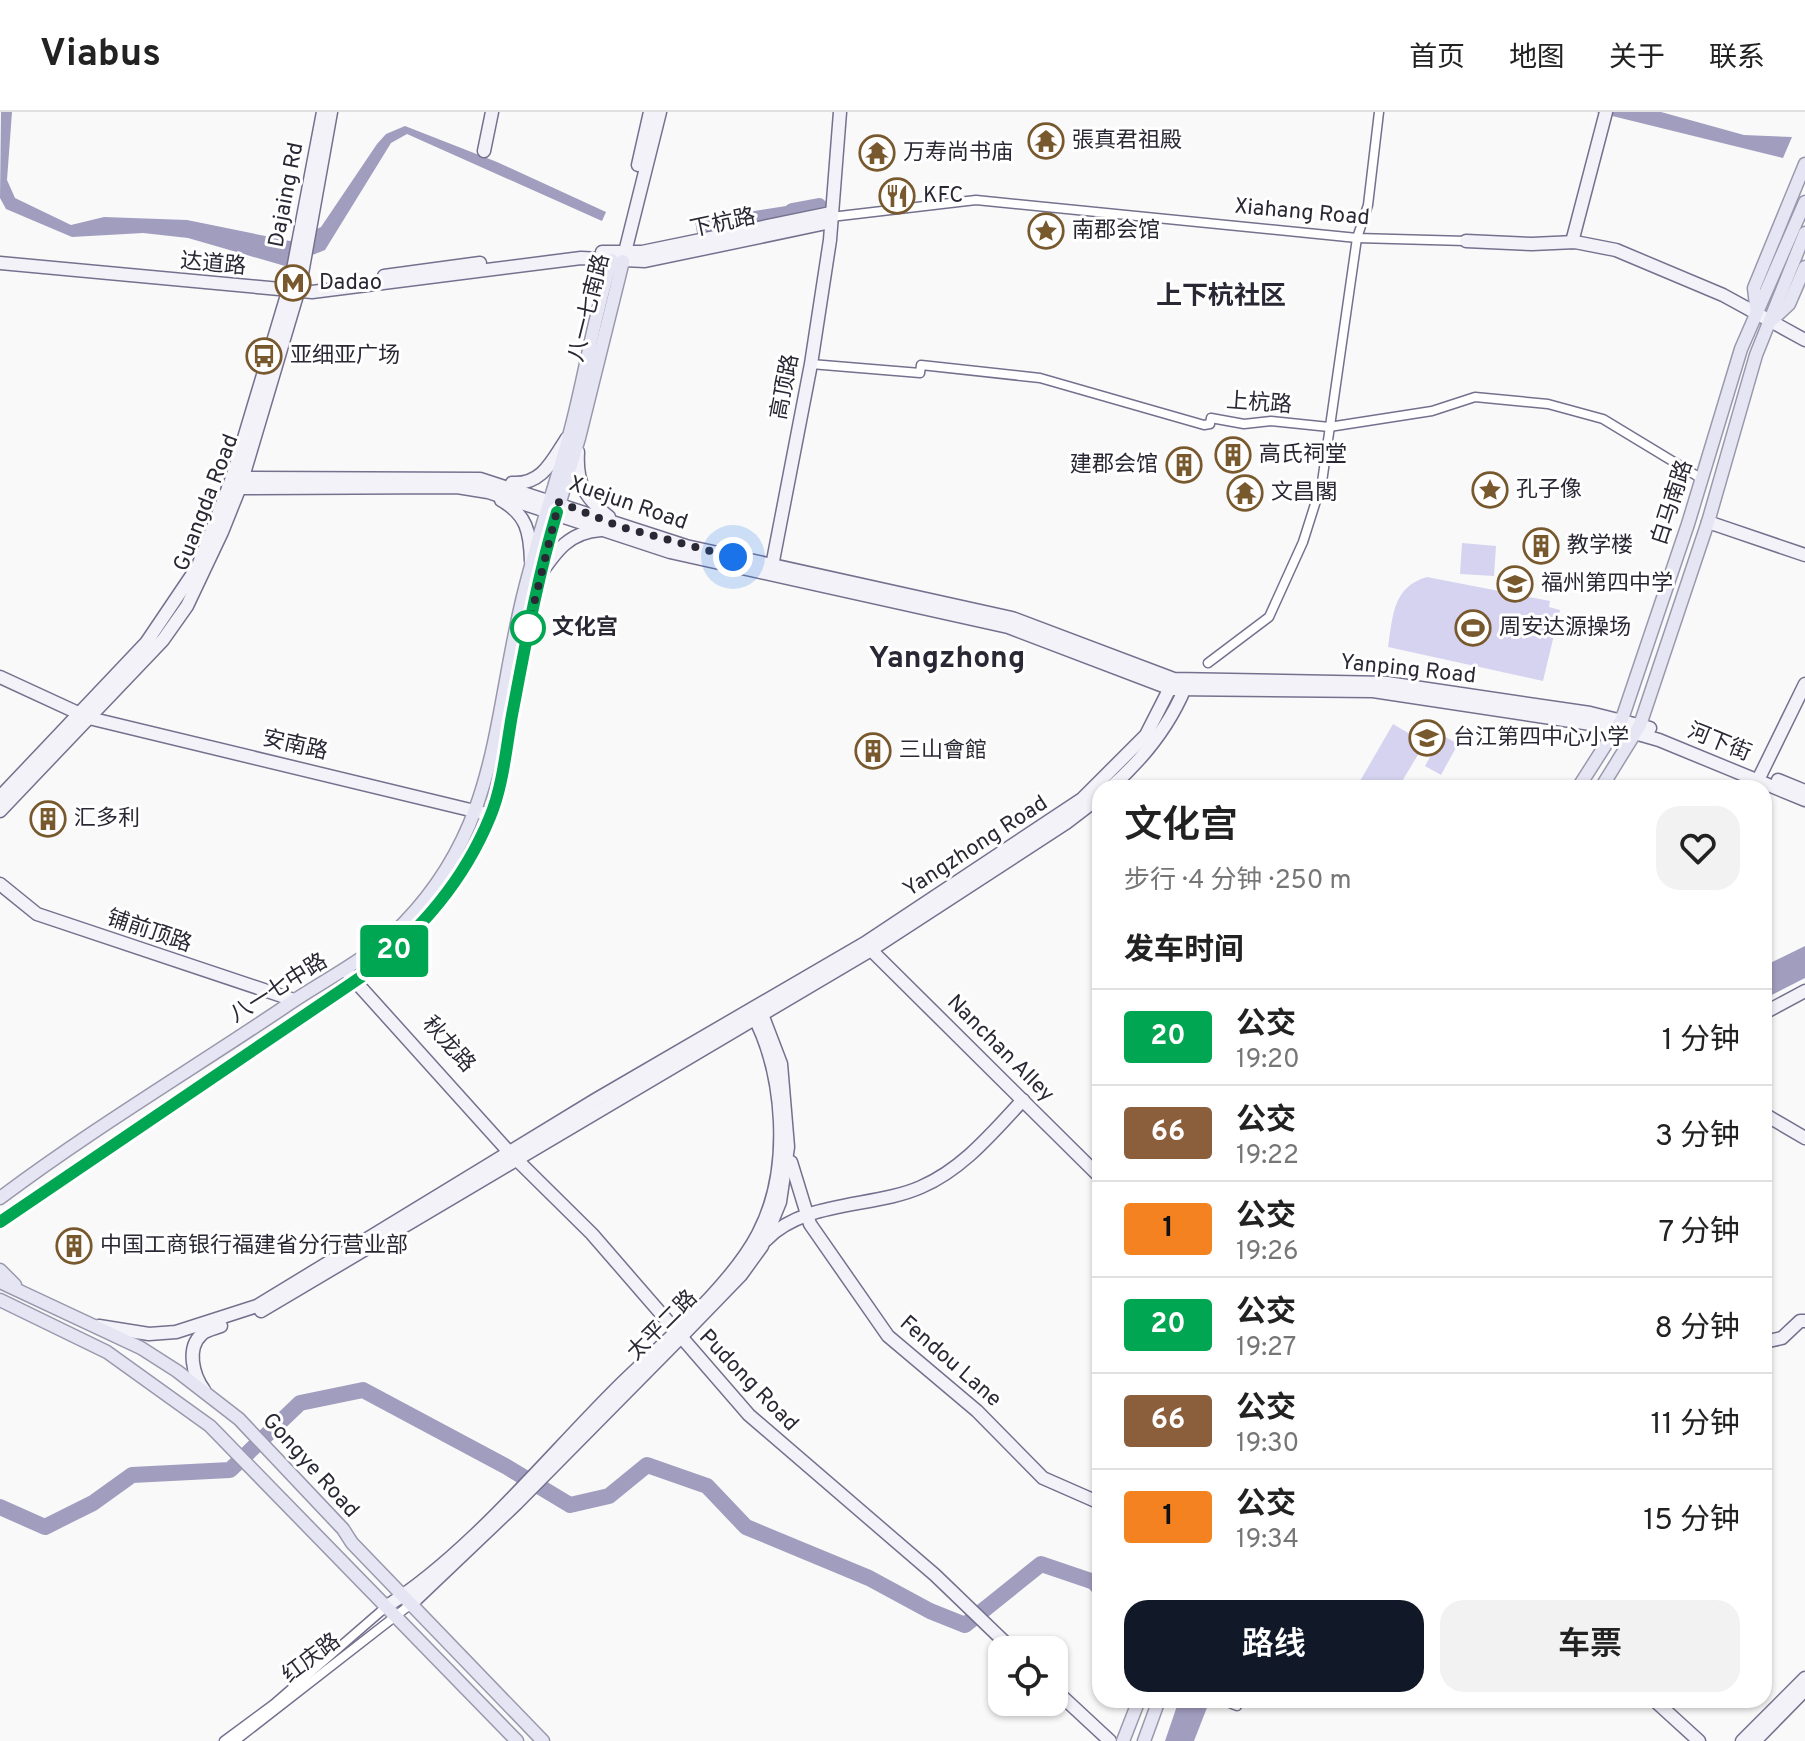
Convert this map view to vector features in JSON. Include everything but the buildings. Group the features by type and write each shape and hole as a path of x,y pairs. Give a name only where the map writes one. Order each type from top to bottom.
{"main road":[{"path":"1757,313 1754,288 1805,164"},
{"name":"白马南路","path":"1583,780 1620,723 1702,479 1741,349 1805,202"},
{"path":"1606,780 1638,729 1708,522 1756,355 1805,233"},
{"name":"八一七南路","path":"553,505 574,437 619,256"},
{"path":"1771,321 1789,304 1805,267"},
{"name":"八一七中路","path":"0,1198 294,1000 354,974 427,897 456,856 478,810 531,562 553,505"},
{"name":"八一七中路","path":"1,1222 354,974 402,944 437,907 475,849 491,815 553,505"},
{"path":"0,1270 22,1293"},
{"name":"Gongye Road","path":"0,1282 141,1348 239,1419 543,1741"},
{"name":"Gongye Road","path":"4,1303 107,1352 150,1381 233,1447 517,1741"},
{"path":"1123,1741 1136,1708"},
{"path":"1144,1741 1156,1708"}],"street":[{"name":"Dajaing Rd","path":"294,289 321,150 320,112"},
{"path":"321,150 331,112"},
{"path":"321,150 339,112"},
{"path":"484,151 492,112"},
{"name":"八一七南路","path":"619,256 650,112"},
{"name":"八一七南路","path":"619,256 660,112"},
{"name":"高顶路","path":"772,566 811,364 831,218 840,112"},
{"path":"1208,663 1263,622 1275,608 1303,542 1320,489 1357,238 1368,205 1379,112"},
{"path":"1572,242 1605,116"},
{"name":"Xiahang Road","path":"831,218 976,200 1156,221 1357,238 1597,245 1641,259 1757,313 1805,340"},
{"name":"下杭路","path":"619,256 645,261 831,218"},
{"name":"达道路","path":"0,263 294,289 619,256"},
{"name":"达道路","path":"0,257 294,289"},
{"name":"Guangda Road","path":"0,811 173,608 204,552 235,482 294,289"},
{"name":"上杭路","path":"811,364 920,373 921,365 1040,378 1204,425 1210,424 1211,418 1244,424 1271,421 1329,427 1432,411 1475,397 1548,404 1603,419 1702,479"},
{"path":"489,487 535,480 574,437"},
{"path":"574,437 582,490 621,527"},
{"name":"Xuejun Road","path":"235,482 489,487 621,527 772,566 1012,618 1179,685"},
{"path":"489,487 515,508 525,521 531,562"},
{"name":"Xuejun Road","path":"553,505 603,530 670,552 1008,627 1179,685"},
{"path":"1708,522 1805,555"},
{"path":"537,579 555,552 572,537 603,530"},
{"name":"安南路","path":"0,677 84,716 491,815"},
{"name":"Yanping Road","path":"1179,685 1372,681 1620,723"},
{"path":"1760,776 1805,684"},
{"path":"1118,780 1142,756 1179,685"},
{"name":"Yangzhong Road","path":"1101,780 1138,745 1179,685"},
{"name":"Guangda Road","path":"0,797 84,716"},
{"name":"河下街","path":"1620,723 1805,791"},
{"name":"河下街","path":"1760,776 1768,780"},
{"name":"河下街","path":"1772,782 1805,800"},
{"name":"Yangzhong Road","path":"757,1012 1074,806 1092,789"},
{"name":"Yangzhong Road","path":"757,1012 871,950 1092,803"},
{"name":"铺前顶路","path":"0,884 37,914 294,1000"},
{"name":"Nanchan Alley","path":"871,950 1092,1169"},
{"name":"秋龙路","path":"354,974 514,1153"},
{"path":"1772,1009 1805,991"},
{"path":"91,1325 149,1334 176,1332 257,1306 757,1012"},
{"name":"太平二路","path":"407,1600 741,1275 762,1246 780,1202 788,1147 781,1064 757,1012"},
{"name":"太平二路","path":"677,1334 758,1234 770,1198 778,1154 777,1110 771,1062 757,1012"},
{"path":"762,1246 780,1229 806,1217 902,1194 935,1180 970,1154 1023,1100"},
{"path":"1772,1119 1805,1138"},
{"name":"Fendou Lane","path":"788,1147 806,1217 863,1305 895,1344 977,1411 1043,1478 1092,1499"},
{"path":"207,1394 196,1380 193,1352 203,1334 273,1306 514,1153"},
{"name":"Pudong Road","path":"514,1153 612,1256 760,1426 998,1636"},
{"path":"1772,1340 1782,1338 1796,1323 1805,1321"},
{"name":"太平二路","path":"407,1600 516,1504 536,1475"},
{"path":"387,1606 407,1600"},
{"name":"红庆路","path":"235,1741 397,1616 407,1600"},
{"name":"红庆路","path":"224,1741 274,1704 387,1606"},
{"path":"1742,1741 1805,1678"},
{"path":"1755,1741 1805,1690"},
{"path":"1068,1702 1110,1741"},
{"path":"1663,1708 1699,1741"}],"shaded area":[{"path":"1,112 12,112 7,180 15,198 71,225 104,217 187,220 290,241 321,227 377,144 386,134 405,126 497,162 606,212 602,221 407,134 391,143 325,250 285,266 188,238 143,233 72,237 6,209 0,198"},
{"path":"1596,112 1661,112 1744,135 1792,137 1783,158"},
{"path":"812,202 813,211 697,233 695,220"},
{"path":"1462,543 1496,546 1494,576 1460,574"},
{"name":"周安达源操场","path":"1427,577 1550,601 1549,607 1560,610 1543,681 1388,647 1396,604 1407,588"},
{"path":"1393,724 1425,743 1403,780 1361,780"},
{"path":"1442,735 1458,744 1441,775 1425,766"},
{"path":"1805,946 1805,978 1772,995 1772,962"},
{"path":"1176,1708 1207,1708 1194,1741 1165,1741"}],"waterway":[{"path":"792,211 819,206"},
{"path":"0,1507 45,1527 93,1503 132,1475 230,1470 300,1403 363,1390 507,1467 570,1505 609,1496 647,1465 707,1486 746,1527 869,1578 930,1611 965,1625 1041,1564 1092,1581"}],"bus line":[{"name":"20","path":"0,1222 361,977 402,944 437,907 475,849 495,803 537,579 557,512"}],"place":[{"name":"張真君祖殿","path":"1046,141"},
{"name":"万寿尚书庙","path":"877,153"},
{"name":"KFC","path":"897,196"},
{"name":"南郡会馆","path":"1046,231"},
{"name":"Dadao","path":"293,283"},
{"name":"亚细亚广场","path":"264,356"},
{"name":"高氏祠堂","path":"1233,455"},
{"name":"建郡会馆","path":"1184,465"},
{"name":"孔子像","path":"1490,490"},
{"name":"文昌閣","path":"1245,493"},
{"name":"教学楼","path":"1541,546"},
{"name":"福州第四中学","path":"1515,584"},
{"name":"文化宫","path":"528,628"},
{"name":"周安达源操场","path":"1473,628"},
{"name":"台江第四中心小学","path":"1427,738"},
{"name":"三山會館","path":"873,751"},
{"name":"汇多利","path":"48,819"},
{"name":"中国工商银行福建省分行营业部","path":"74,1246"}],"district":[{"name":"上下杭社区","path":"1221,297"},
{"name":"Yangzhong","path":"947,659"}],"route":[{"path":"528,628 537,579 559,502 621,527 733,557"}]}
